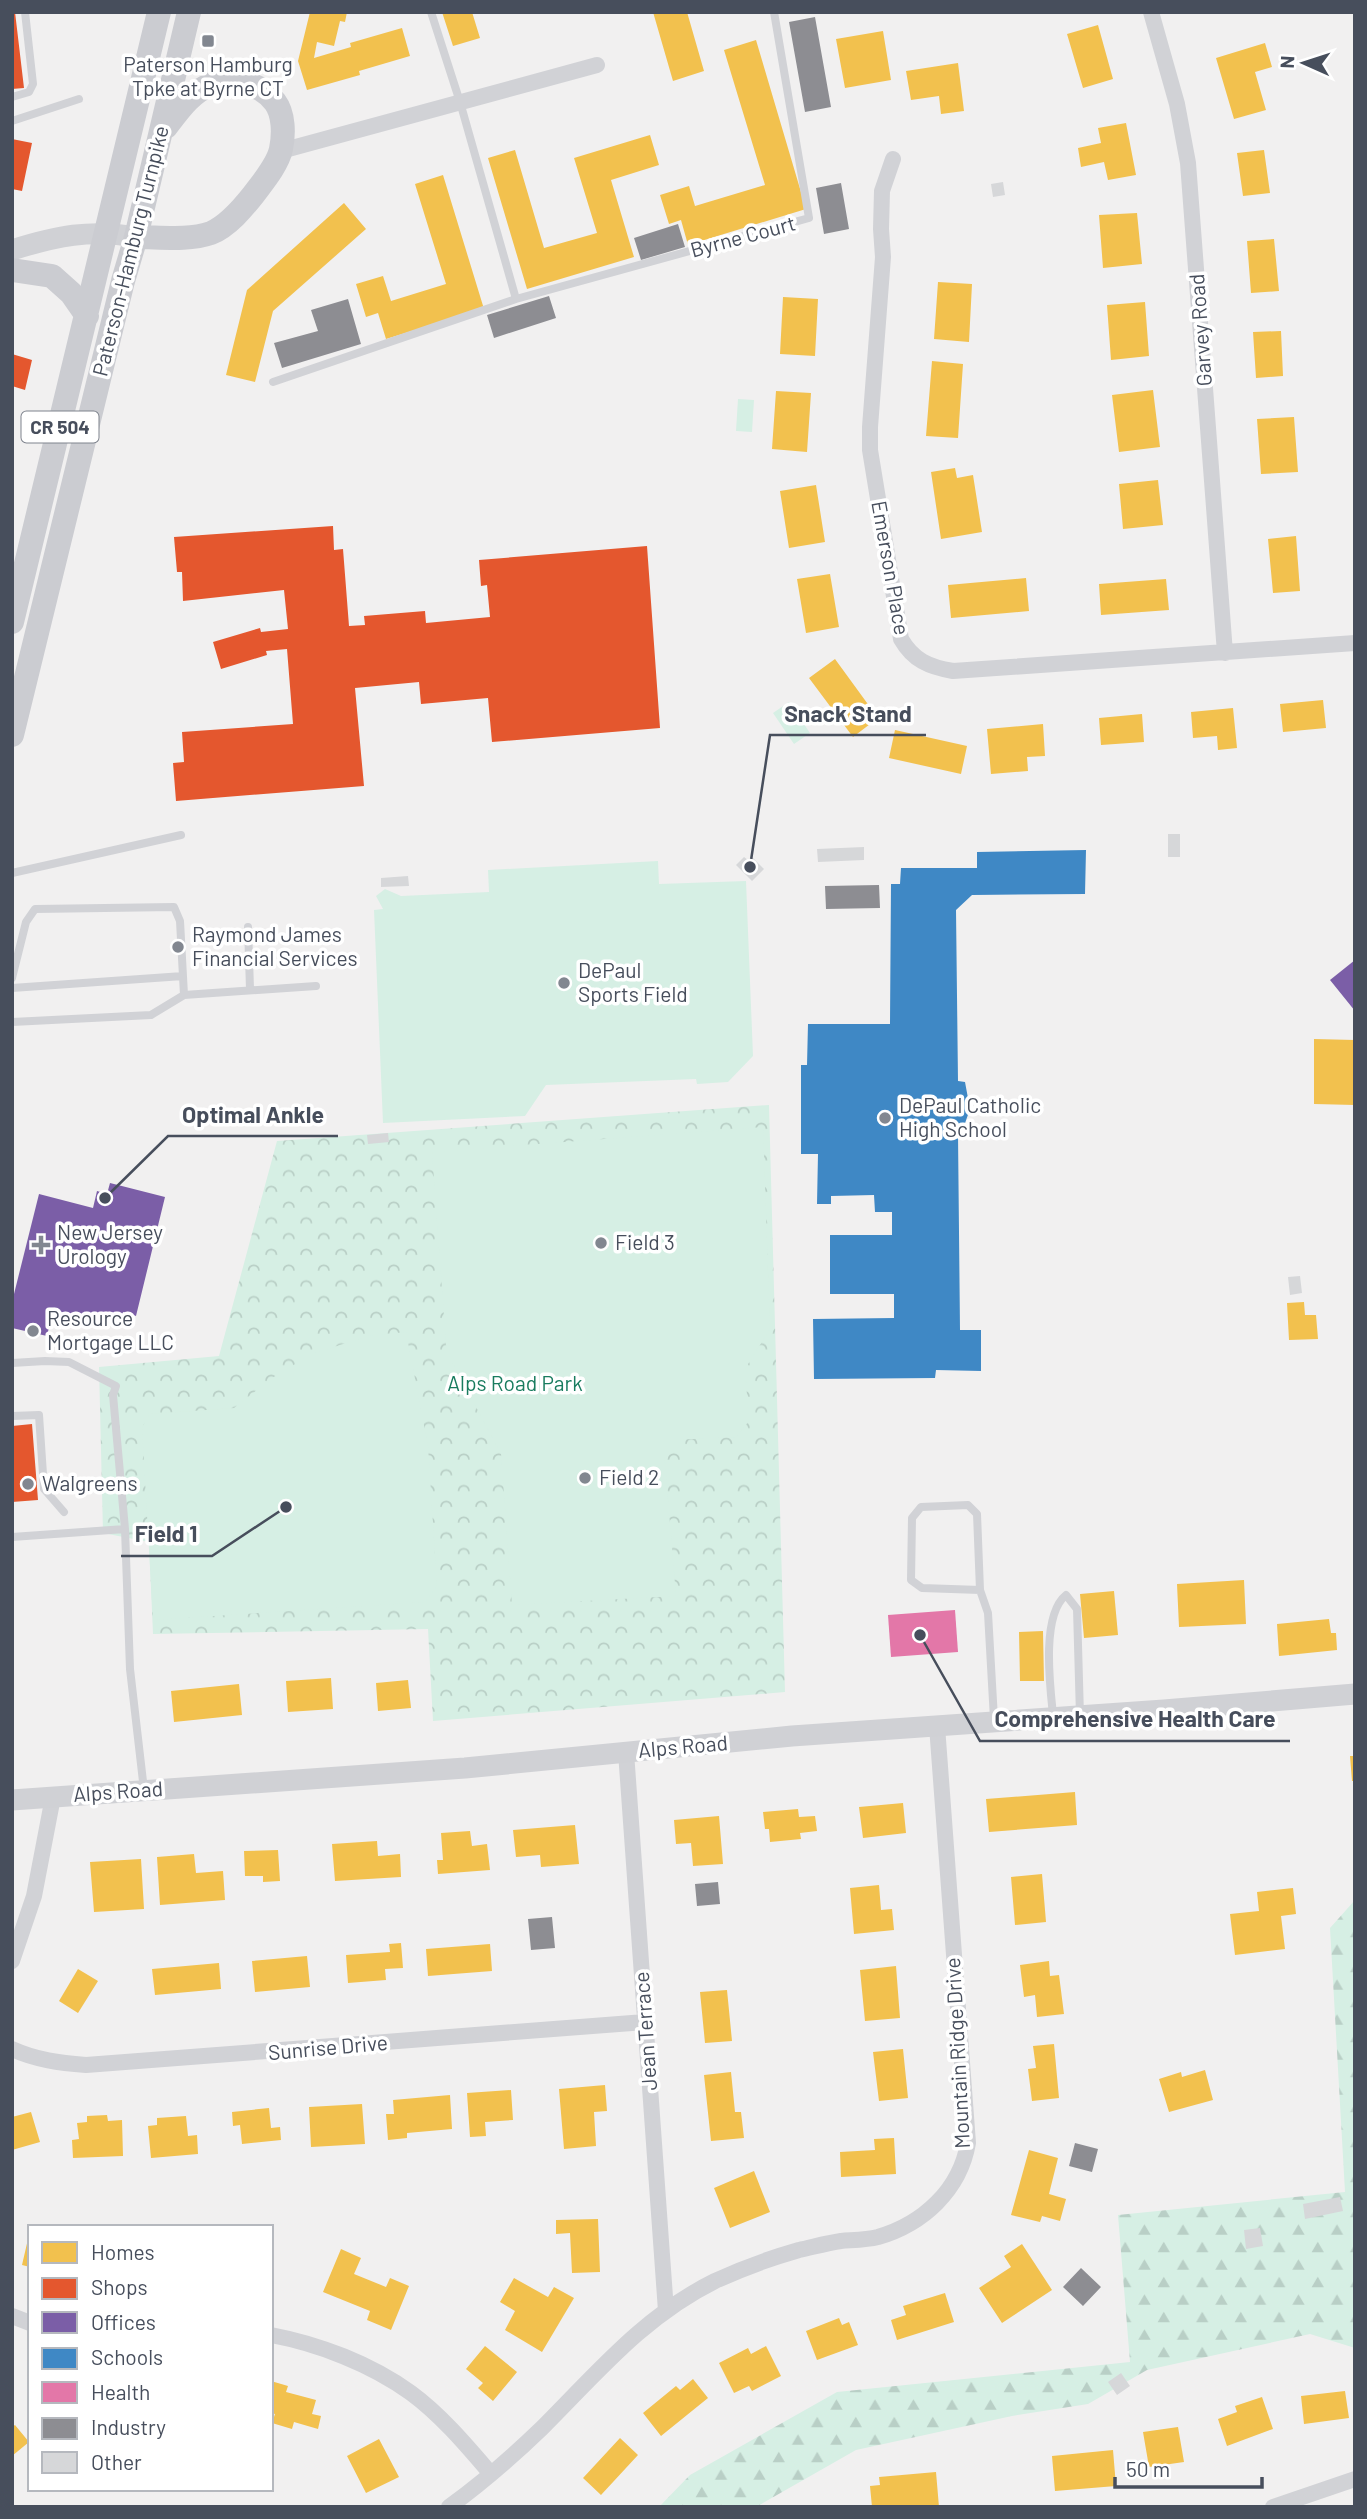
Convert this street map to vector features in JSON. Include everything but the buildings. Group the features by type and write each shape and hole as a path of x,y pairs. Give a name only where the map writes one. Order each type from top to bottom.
{"main road":[{"name":"Paterson-Hamburg Turnpike","path":"12,622 159,12"},
{"name":"Paterson-Hamburg Turnpike","path":"12,735 189,12"},
{"path":"12,250 42,240 106,232 136,237 194,237 213,232 231,219 249,200 281,151 283,124 275,103 259,89 241,82 220,82 194,95 159,136"},
{"path":"12,270 52,276 71,293 87,316"},
{"name":"Alps Road","path":"12,1800 464,1768 792,1736 1355,1693"}],"street":[{"name":"Garvey Road","path":"1151,12 1177,104 1188,163 1225,653"},
{"path":"281,151 597,65"},
{"name":"Emerson Place","path":"893,159 882,191 883,257 870,450 901,639 908,651 920,661 953,671 1355,643"},
{"name":"Mountain Ridge Drive","path":"449,2507 491,2474 544,2426 604,2362 666,2311 716,2281 761,2263 798,2250 877,2237 910,2223 940,2200 960,2172 968,2143 967,2121 937,1726"},
{"name":"Jean Terrace","path":"626,1752 666,2311"},
{"path":"12,1961 34,1896 53,1797"},
{"name":"Sunrise Drive","path":"12,2049 55,2062 86,2065 645,2022"},
{"path":"273,2336 323,2349 384,2375 412,2393 458,2436 491,2474"},
{"path":"1273,2507 1355,2479"}],"lane":[{"path":"12,97 29,92 33,84 25,12"},
{"path":"431,12 460,102 516,299"},
{"name":"Byrne Court","path":"273,382 516,299 809,218 775,12"},
{"path":"12,121 79,99"},
{"path":"12,873 181,835"},
{"path":"12,978 26,922 35,909 174,906 180,921 184,995"},
{"path":"248,926 250,989"},
{"path":"12,988 183,976"},
{"path":"12,1022 150,1015 184,995 316,986"},
{"path":"12,1363 45,1360 69,1362 116,1386 113,1395 125,1529 130,1669 144,1790"},
{"path":"12,1416 38,1415 44,1489 64,1512"},
{"path":"980,1590 922,1588 911,1580 912,1518 921,1507 968,1505 977,1514 980,1590 988,1613 994,1722"},
{"path":"12,1537 125,1529"},
{"path":"1053,1718 1049,1666 1052,1629 1055,1611 1060,1599 1066,1595 1077,1609 1080,1716"}],"green space":[{"path":"738,399 754,400 752,432 736,431"},
{"path":"789,702 810,733 794,744 773,713"},
{"name":"DePaul Sports Field","path":"658,861 659,884 746,881 753,1056 728,1082 697,1084 696,1079 546,1085 525,1116 383,1123 374,910 383,909 376,896 385,889 401,896 489,892 488,870"},
{"name":"Alps Road Park","path":"769,1105 785,1692 433,1721 428,1629 153,1634 149,1542 103,1533 99,1367 219,1356 277,1141"},
{"path":"763,1127 770,1329 745,1369 749,1421 736,1437 672,1440 664,1451 676,1596 512,1605 501,1454 449,1356 446,1345 432,1152"},
{"path":"406,1332 428,1446 437,1586 425,1602 153,1620 142,1427 150,1414 234,1408 272,1378 312,1354 368,1336"},
{"path":"1355,1900 1355,2348 1310,2334 1147,2370 1088,2404 1012,2416 856,2450 756,2507 659,2507 690,2475 837,2392 1130,2362 1118,2215 1345,2192 1330,1928"}],"place":[{"name":"Paterson Hamburg Tpke at Byrne CT","path":"208,41"},
{"name":"Snack Stand","path":"750,867"},
{"name":"Raymond James Financial Services","path":"178,947"},
{"name":"DePaul Sports Field","path":"564,983"},
{"name":"DePaul Catholic High School","path":"885,1118"},
{"name":"Optimal Ankle","path":"105,1198"},
{"name":"Field 3","path":"601,1243"},
{"name":"New Jersey Urology","path":"41,1245"},
{"name":"Resource Mortgage LLC","path":"33,1331"},
{"name":"Field 2","path":"585,1478"},
{"name":"Walgreens","path":"28,1484"},
{"name":"Field 1","path":"286,1507"},
{"name":"Comprehensive Health Care","path":"920,1635"}]}
